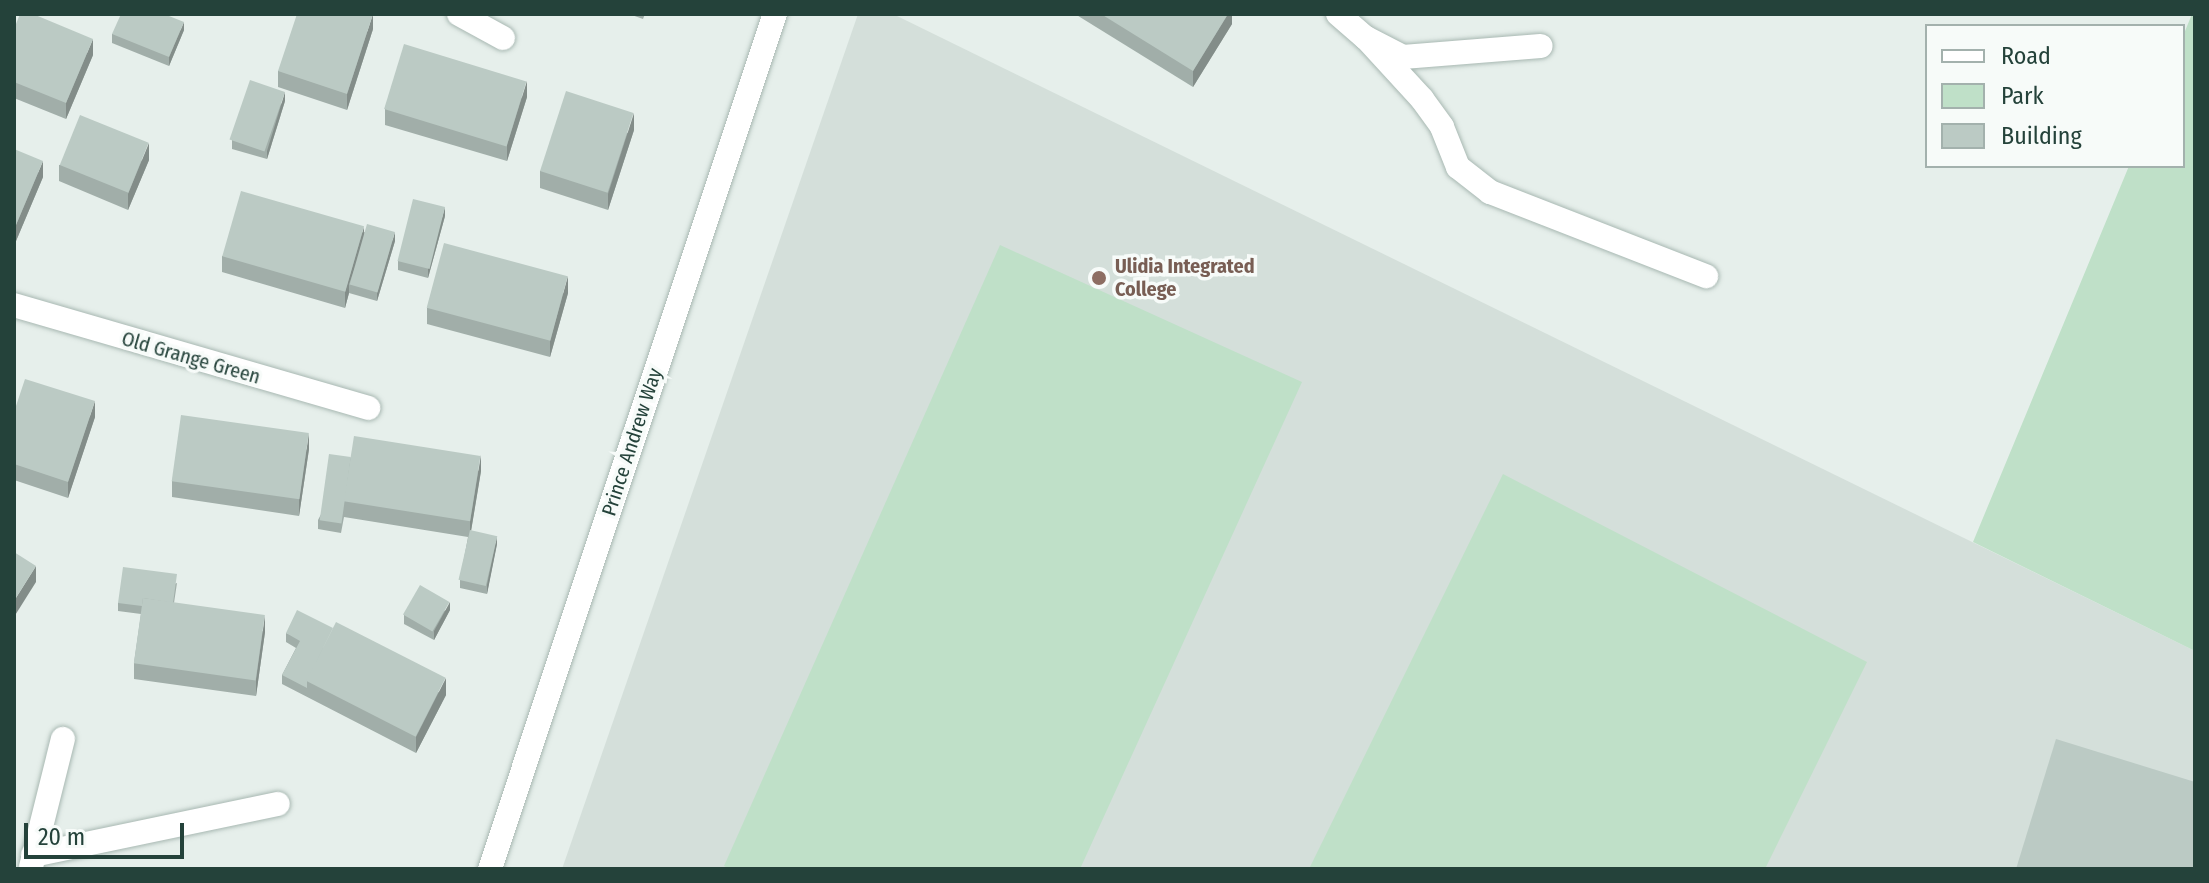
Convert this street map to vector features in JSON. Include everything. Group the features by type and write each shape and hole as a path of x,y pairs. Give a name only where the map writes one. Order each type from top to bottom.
{"street":[{"path":"459,14 503,38"},
{"name":"Prince Andrew Way","path":"490,869 775,14"},
{"path":"1338,14 1366,38 1422,99 1442,127 1458,167 1490,192 1706,276"},
{"path":"1366,38 1403,57 1541,46"},
{"name":"Old Grange Green","path":"14,305 368,408"},
{"path":"63,739 32,862 278,804"}],"shaded area":[{"name":"Ulidia Integrated College","path":"858,14 893,14 2195,651 2195,869 562,869"}],"green space":[{"path":"2192,14 2195,14 2195,651 1973,542 2128,168 2185,168 2185,31"},
{"path":"1000,245 1302,382 1080,869 730,869 724,866"},
{"path":"1503,474 1867,662 1765,869 1309,869"}],"building":[{"path":"20,14 33,14 93,39 66,103 14,82 14,29"},
{"path":"121,14 164,14 184,22 169,57 112,34"},
{"path":"297,14 373,14 347,94 278,71"},
{"path":"1101,14 1228,14 1193,71"},
{"path":"404,44 526,81 507,146 384,109"},
{"path":"250,80 285,92 264,152 229,140"},
{"path":"566,91 634,113 608,193 540,171"},
{"path":"80,115 149,143 128,193 60,165"},
{"path":"14,149 43,161 16,225 14,224"},
{"path":"241,191 364,226 345,292 222,256"},
{"path":"413,199 445,207 430,269 398,261"},
{"path":"367,224 395,232 378,293 350,285"},
{"path":"444,243 568,276 550,341 427,308"},
{"path":"25,379 95,401 68,482 14,464 14,412"},
{"path":"181,415 309,433 299,499 172,481"},
{"path":"354,436 480,456 470,521 344,501"},
{"path":"329,454 351,457 341,523 320,520"},
{"path":"470,530 497,536 486,586 459,580"},
{"path":"14,552 36,566 14,601"},
{"path":"123,567 177,574 173,603 143,598 142,606 118,603"},
{"path":"420,585 449,602 432,631 403,614"},
{"path":"143,598 265,615 256,680 134,663"},
{"path":"297,610 333,628 307,681 307,688 282,675 300,641 286,633"},
{"path":"336,622 446,678 416,737 306,681"},
{"path":"2056,739 2195,782 2195,869 2016,869"}],"place":[{"name":"Ulidia Integrated College","path":"1099,278"}]}
